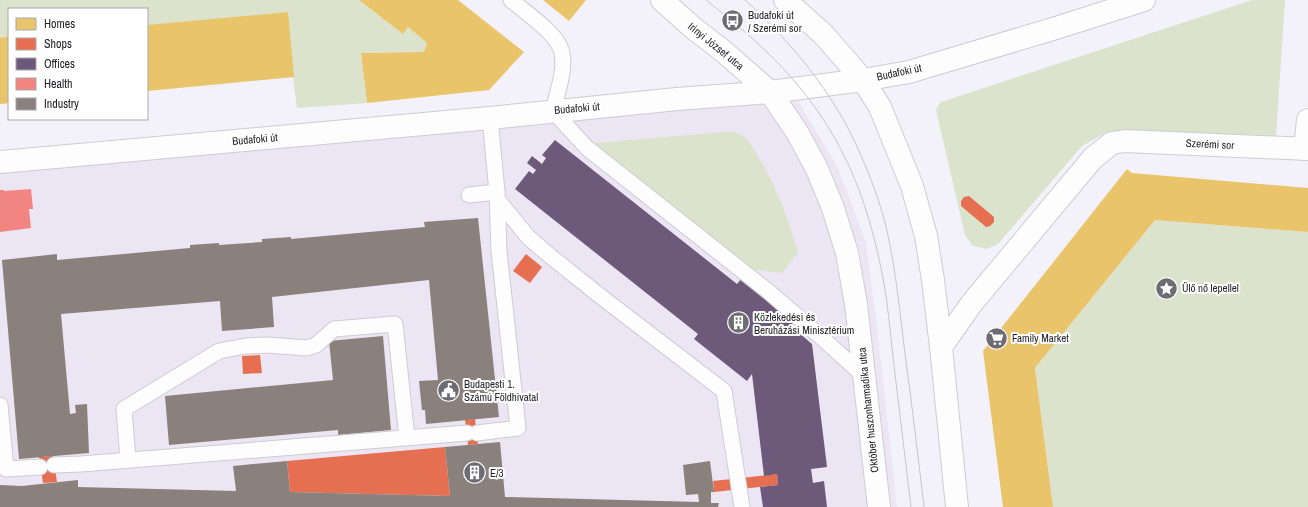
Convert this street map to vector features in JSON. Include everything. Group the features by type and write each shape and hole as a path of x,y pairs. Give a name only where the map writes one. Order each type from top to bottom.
{"street":[{"name":"Irinyi József utca","path":"662,0 770,92"},
{"path":"785,0 824,35 863,80 880,108 912,186 926,236 941,347 957,507"},
{"name":"Budafoki út","path":"0,162 490,118 677,99 770,92 863,80 909,72 1144,0"},
{"name":"Október huszonharmadika utca","path":"770,92 797,132 817,169 834,208 847,253 856,304 879,507"},
{"path":"1306,149 1308,120"},
{"name":"Szerémi sor","path":"941,347 972,303 1093,158 1112,143 1125,141 1306,149"}],"lane":[{"path":"511,0 554,38 561,48 563,60 562,75 552,111 587,148 769,292 865,377"},
{"path":"0,405 6,470 472,433 518,428 499,251 497,196 490,118"},
{"path":"469,195 497,196"},
{"path":"497,196 528,237 604,299 724,391 742,507"},
{"path":"128,460 124,409 219,351 246,346 267,345 307,348 316,345 334,330 395,324 408,438"}],"shaded area":[{"path":"788,84 838,168 866,243 897,507 0,507 0,159"}],"green space":[{"path":"0,0 359,0 403,34 408,27 427,43 424,52 361,53 367,103 297,108 293,77 148,91 148,8 8,8 8,103 0,104"},
{"path":"1252,0 1285,0 1276,136 1125,131 1107,132 1082,146 998,244 987,249 973,246 965,235 936,110 941,102"},
{"path":"725,132 739,134 749,143 764,167 781,202 798,252 782,273 747,269 594,145 595,143"},
{"path":"1155,220 1308,232 1308,507 1053,507 1035,368"}],"building: Homes":[{"path":"359,0 458,0 524,52 489,90 367,103 361,53 424,52 427,43 408,27 403,34"},
{"path":"543,0 586,0 569,21"},
{"path":"288,12 294,77 148,91 148,25"},
{"path":"8,37 8,103 0,104 0,38"},
{"path":"1127,169 1132,173 1308,188 1308,232 1155,220 1035,368 1053,507 1003,507 983,351"}],"building: Shops":[{"path":"969,196 994,217 994,222 990,226 986,227 961,206 961,201 964,197"},
{"path":"526,254 542,267 530,283 513,271"},
{"path":"260,355 262,373 243,374 242,356"},
{"path":"475,419 478,444 468,445 465,420"},
{"path":"445,447 450,496 290,492 287,461"},
{"path":"53,456 57,482 43,483 39,457"},
{"path":"777,474 778,485 714,492 713,481"}],"building: Offices":[{"name":"Közlekedési és Beruházási Minisztérium","path":"555,140 737,284 742,278 795,320 791,326 812,344 827,467 811,469 813,483 824,481 827,507 763,507 760,487 778,485 777,474 764,476 752,374 747,381 694,339 698,334 515,189 529,171 533,174 536,170 527,163 532,156 542,164 546,158 542,155"}],"building: Health":[{"path":"31,189 33,209 29,209 31,228 0,232 0,190"}],"building: Industry":[{"path":"478,218 499,417 426,424 425,410 422,410 419,381 438,380 429,280 272,297 274,327 222,331 220,301 61,314 70,414 76,413 75,405 87,404 89,453 19,459 2,260 57,254 57,260 190,248 190,245 219,243 219,245 262,242 262,239 291,237 291,239 425,227 424,222"},
{"path":"383,336 391,430 338,435 338,430 169,445 165,396 333,380 329,341"},
{"name":"E/3","path":"500,442 505,497 699,502 698,494 686,495 683,465 710,461 714,492 711,492 711,503 719,503 718,507 0,507 0,485 22,486 78,480 78,487 236,491 233,466 287,461 290,492 450,496 445,447"}],"tram line":[{"path":"706,0 768,53 801,89 832,133 854,178 871,226 885,288 911,507"},
{"path":"745,0 795,51 824,89 849,129 875,190 887,231 895,277 924,507"}],"place":[{"name":"Budafoki út / Szerémi sor","path":"732,21"},
{"name":"Ülő nő lepellel","path":"1167,288"},
{"name":"Közlekedési és Beruházási Minisztérium","path":"739,323"},
{"name":"Family Market","path":"997,338"},
{"name":"Budapesti 1. Számú Földhivatal","path":"448,390"},
{"name":"E/3","path":"475,473"}]}
